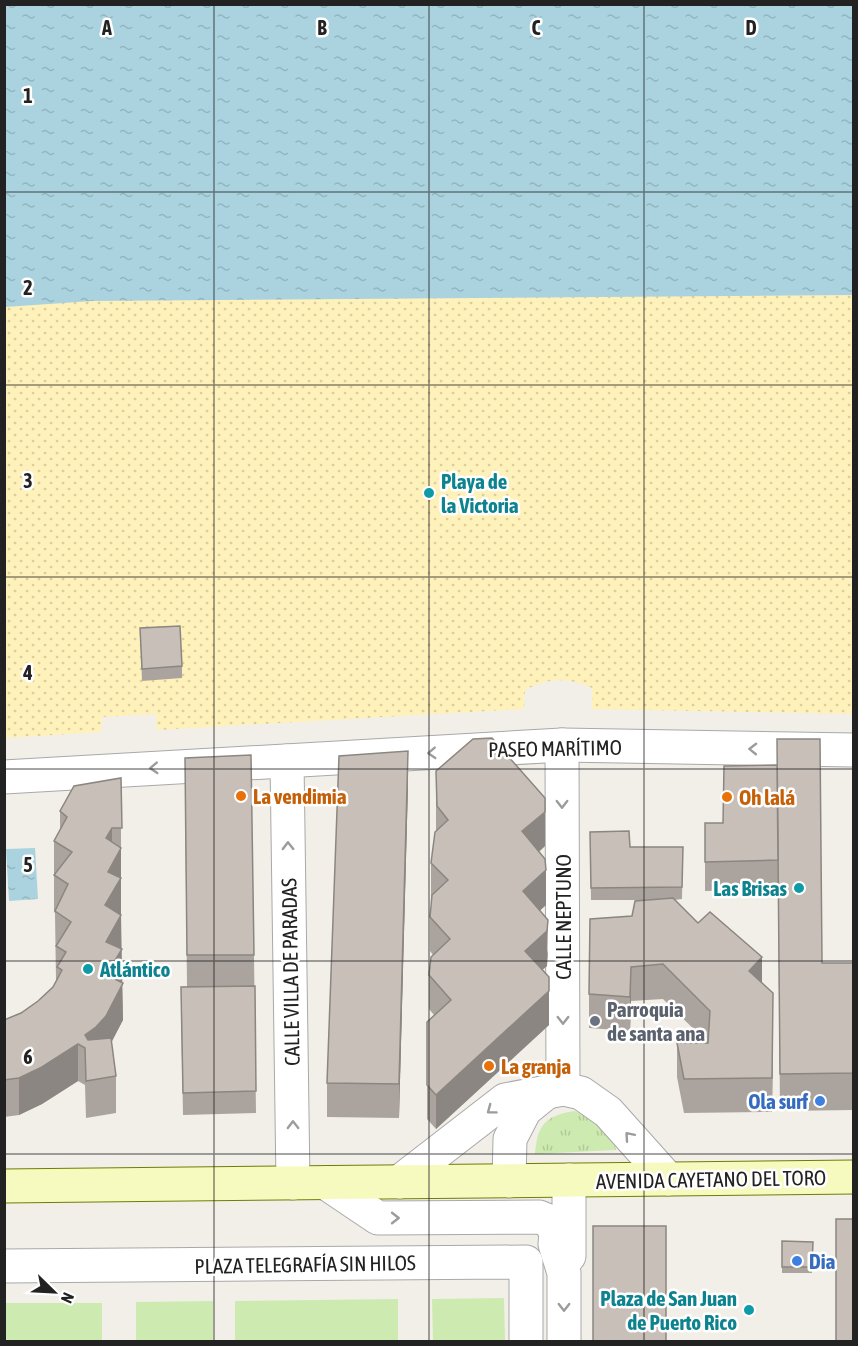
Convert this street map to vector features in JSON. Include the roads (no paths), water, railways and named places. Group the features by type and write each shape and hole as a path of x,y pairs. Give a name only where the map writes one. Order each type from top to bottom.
{"main road":[{"name":"AVENIDA CAYETANO DEL TORO","path":"4,1186 854,1178"}],"street":[{"name":"PASEO MARÍTIMO","path":"4,777 562,746 854,750"},
{"name":"CALLE NEPTUNO","path":"554,1091 562,746"},
{"name":"CALLE VILLA DE PARADAS","path":"287,761 293,1183"},
{"path":"399,1182 505,1100 554,1091 581,1094 608,1112 668,1179"},
{"path":"508,1181 510,1138 525,1110 554,1091"},
{"path":"564,1341 564,1273 569,1256 569,1180"},
{"path":"326,1183 378,1218 539,1217 549,1221 556,1232 555,1244 564,1273"},
{"name":"PLAZA TELEGRAFÍA SIN HILOS","path":"4,1266 526,1262 526,1341"}],"water":[{"path":"5,4 853,5 853,295 92,301 5,307"},
{"path":"35,848 38,899 9,901 6,849"}],"place":[{"name":"Playa de la Victoria","path":"429,493"},
{"name":"La vendimia","path":"241,796"},
{"name":"Oh lalá","path":"727,797"},
{"name":"Las Brisas","path":"799,888"},
{"name":"Atlántico","path":"88,969"},
{"name":"Parroquia de santa ana","path":"595,1021"},
{"name":"La granja","path":"489,1066"},
{"name":"Ola surf","path":"820,1101"},
{"name":"Dia","path":"797,1261"},
{"name":"Plaza de San Juan de Puerto Rico","path":"749,1310"}]}
